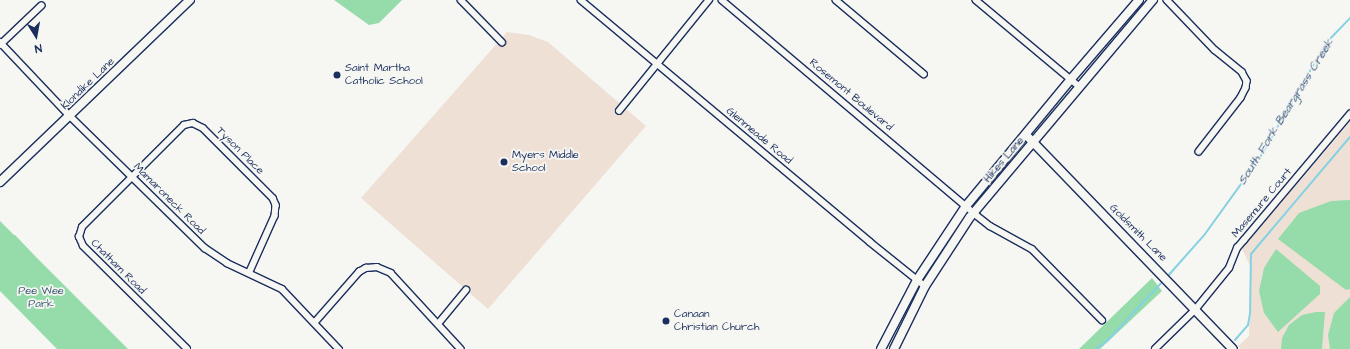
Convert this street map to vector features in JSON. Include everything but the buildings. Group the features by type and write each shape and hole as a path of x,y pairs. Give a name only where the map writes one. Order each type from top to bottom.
{"main road":[{"name":"Klondike Lane","path":"0,182 190,0"},
{"name":"Hikes Lane","path":"881,349 917,280 966,206 1071,79 1139,0"},
{"name":"Hikes Lane","path":"894,349 925,286 955,239 974,213 1153,0"},
{"name":"Goldsmith Lane","path":"1026,134 1233,349"}],"street":[{"path":"461,0 502,42"},
{"name":"Glenmeade Road","path":"581,0 925,286"},
{"path":"619,111 657,62 709,0"},
{"name":"Rosemont Boulevard","path":"722,0 990,226 1032,249 1102,320"},
{"path":"836,0 924,74"},
{"path":"976,0 1080,86"},
{"path":"1167,0 1215,50 1242,72 1247,81 1246,88 1241,98 1199,152"},
{"path":"1,44 41,6"},
{"name":"Mamaroneck Road","path":"1,44 70,116 204,248 227,263 250,272 282,288 339,349"},
{"name":"Masemure Court","path":"1155,349 1196,310 1230,268 1237,248 1350,114"},
{"name":"Tyson Place","path":"132,176 182,126 193,123 203,128 267,191 273,198 276,205 274,220 250,272"},
{"name":"Chatham Road","path":"132,176 82,227 80,232 80,242 187,349"},
{"path":"315,322 359,272 366,268 377,266 391,273 461,349"},
{"path":"438,324 466,290"}],"shaded area":[{"name":"Myers Middle School","path":"507,32 529,35 548,42 646,126 488,309 361,198"},
{"path":"1350,122 1350,349 1241,349 1238,346 1249,336 1251,268 1242,249"}],"green space":[{"path":"334,0 402,0 379,23 369,25"},
{"path":"1350,200 1350,289 1346,290 1278,239 1299,213 1331,201"},
{"name":"Pee Wee Park","path":"0,221 128,349 57,349 0,291"},
{"path":"1276,249 1320,286 1320,294 1278,332 1264,313 1259,291 1264,268"},
{"path":"1152,278 1162,291 1100,349 1079,349"},
{"path":"1350,297 1350,349 1330,349 1328,335 1334,313"},
{"path":"1325,312 1322,349 1281,349 1282,338 1289,325 1302,315"}],"waterway":[{"name":"South Fork Beargrass Creek","path":"1167,277 1205,234 1259,159 1326,43 1350,18"},
{"path":"1235,340 1248,325 1250,314 1251,254 1350,137"},
{"name":"South Fork Beargrass Creek","path":"1096,349 1107,341 1164,280"}],"place":[{"name":"Saint Martha Catholic School","path":"337,75"},
{"name":"Myers Middle School","path":"504,162"},
{"name":"Canaan Christian Church","path":"666,321"}]}
